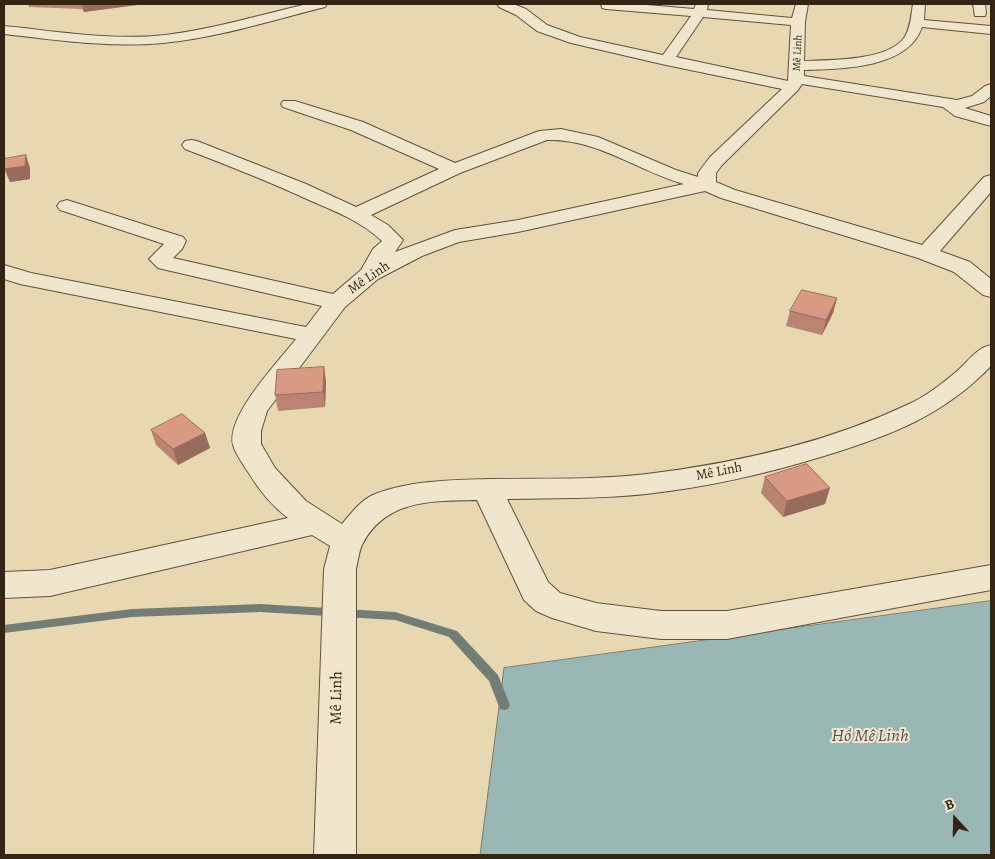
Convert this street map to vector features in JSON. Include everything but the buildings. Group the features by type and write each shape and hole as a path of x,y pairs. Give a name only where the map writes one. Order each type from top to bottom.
{"street":[{"path":"4,30 35,35 142,40 209,32 322,4"},
{"path":"503,4 522,12 542,28 579,41 666,61 796,78 948,104 970,103 991,89"},
{"path":"522,12 534,4"},
{"path":"796,78 889,53 909,42 917,23 919,4"},
{"path":"605,7 800,13"},
{"path":"666,61 701,9"},
{"name":"Mê Linh","path":"343,555 313,524 288,503 262,472 247,443 248,429 254,410 337,302 370,274 414,251 455,236 518,226 707,185 707,173 716,161 752,128 796,78 800,13"},
{"path":"917,23 991,30"},
{"path":"91,38 160,26"},
{"path":"579,41 590,27"},
{"path":"289,104 357,126 454,169"},
{"path":"948,104 962,113 991,121"},
{"path":"355,215 454,169 545,135 569,134 669,174 707,185 728,194 926,253 962,267 986,283"},
{"path":"192,145 265,174 355,215 388,233 393,240 392,244 376,260 370,274"},
{"path":"926,253 991,181"},
{"path":"67,206 176,240 175,245 160,259 166,263 337,302"},
{"path":"4,272 28,279 311,335"},
{"name":"Mê Linh","path":"334,855 337,682 343,555 365,517 384,502 421,493 645,484 720,473 782,459 863,435 921,409 965,378 990,356"},
{"path":"486,490 536,591 548,602 564,609 596,617 661,625 727,624 991,578"},
{"path":"4,585 50,583 313,524"}],"water":[{"name":"Hồ Mê Linh","path":"991,601 991,855 480,855 504,668"}],"waterway":[{"path":"4,629 132,613 260,608 395,616 453,634 494,678 504,705"}]}
